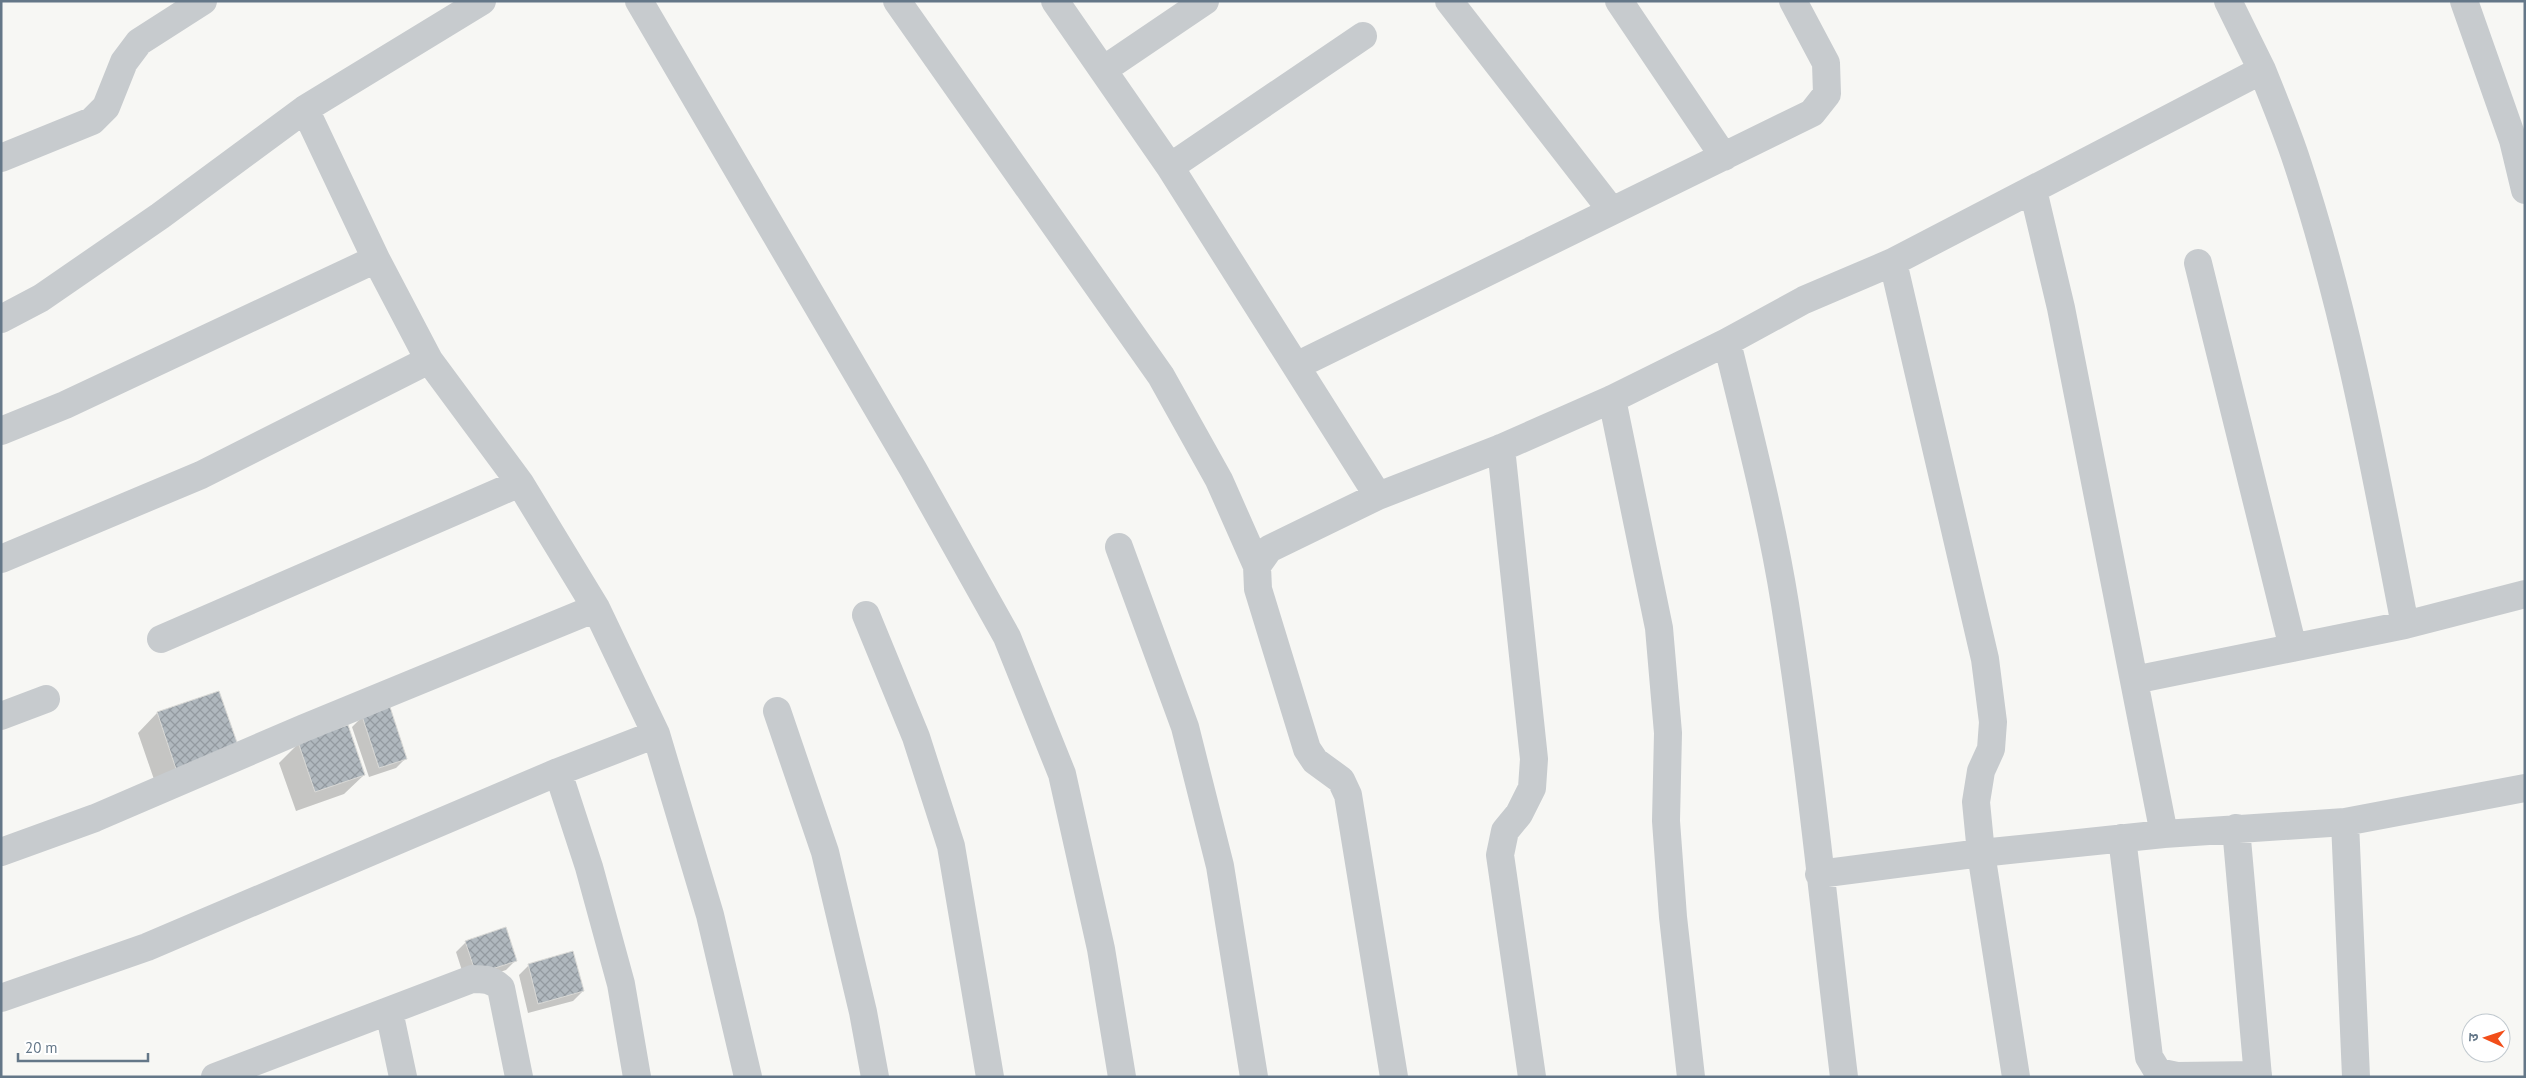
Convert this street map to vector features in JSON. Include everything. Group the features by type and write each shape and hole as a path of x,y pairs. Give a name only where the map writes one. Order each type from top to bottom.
{"street":[{"path":"1,158 92,121 106,107 124,62 139,42 202,1"},
{"path":"1,319 57,288 160,216 305,109 482,1"},
{"path":"639,1 913,469 1007,637 1062,774 1101,949 1122,1077"},
{"path":"897,1 1161,376 1219,480 1257,566 1258,589 1307,749 1316,761 1341,780 1348,795 1394,1077"},
{"path":"1055,1 1170,167 1378,496"},
{"path":"1103,70 1205,1"},
{"path":"1449,1 1612,211"},
{"path":"1619,1 1724,157"},
{"path":"1296,366 1812,113 1827,94 1826,63 1793,1"},
{"path":"2228,1 2262,70 2297,162 2340,312 2370,441 2405,626"},
{"path":"2464,1 2513,140 2525,190"},
{"path":"1170,167 1363,36"},
{"path":"1257,566 1269,549 1378,496 1501,448 1612,399 1727,342 1804,300 1893,262 2262,70"},
{"path":"305,109 376,259 429,360 520,483 596,608 656,734 710,915 748,1077"},
{"path":"2033,190 2061,308 2164,834"},
{"path":"1,431 65,405 376,259"},
{"path":"1893,262 1985,659 1993,722 1991,749 1981,771 1976,802 1981,853 2016,1077"},
{"path":"2198,263 2293,648"},
{"path":"1727,342 1759,476 1785,602 1808,755 1819,874 1844,1077"},
{"path":"1,559 201,475 429,360"},
{"path":"1612,399 1659,628 1668,733 1666,830 1673,917 1691,1077"},
{"path":"1501,448 1534,759 1532,788 1519,814 1505,832 1500,855 1532,1077"},
{"path":"160,639 520,483"},
{"path":"1119,547 1186,727 1220,866 1254,1077"},
{"path":"2134,680 2405,626 2525,594"},
{"path":"1,852 95,818 304,728 596,608"},
{"path":"866,615 916,737 951,846 990,1077"},
{"path":"1,716 46,699"},
{"path":"777,712 825,852 863,1012 875,1077"},
{"path":"1,998 147,948 558,772 656,734"},
{"path":"558,772 589,867 620,984 637,1077"},
{"path":"1819,874 1981,853 2122,838 2236,828 2346,822 2525,788"},
{"path":"2346,822 2356,1077"},
{"path":"2122,838 2149,1057 2158,1072 2177,1076 2258,1076 2236,828"},
{"path":"214,1077 472,979 485,978 495,982 501,988 519,1077"},
{"path":"389,1011 403,1077"}],"building":[{"path":"219,691 240,751 177,772 157,712"},
{"path":"390,707 407,759 379,768 362,716"},
{"path":"348,725 365,775 315,792 298,742"},
{"path":"506,927 517,961 476,974 465,941"},
{"path":"573,951 584,991 538,1004 528,964"}]}
